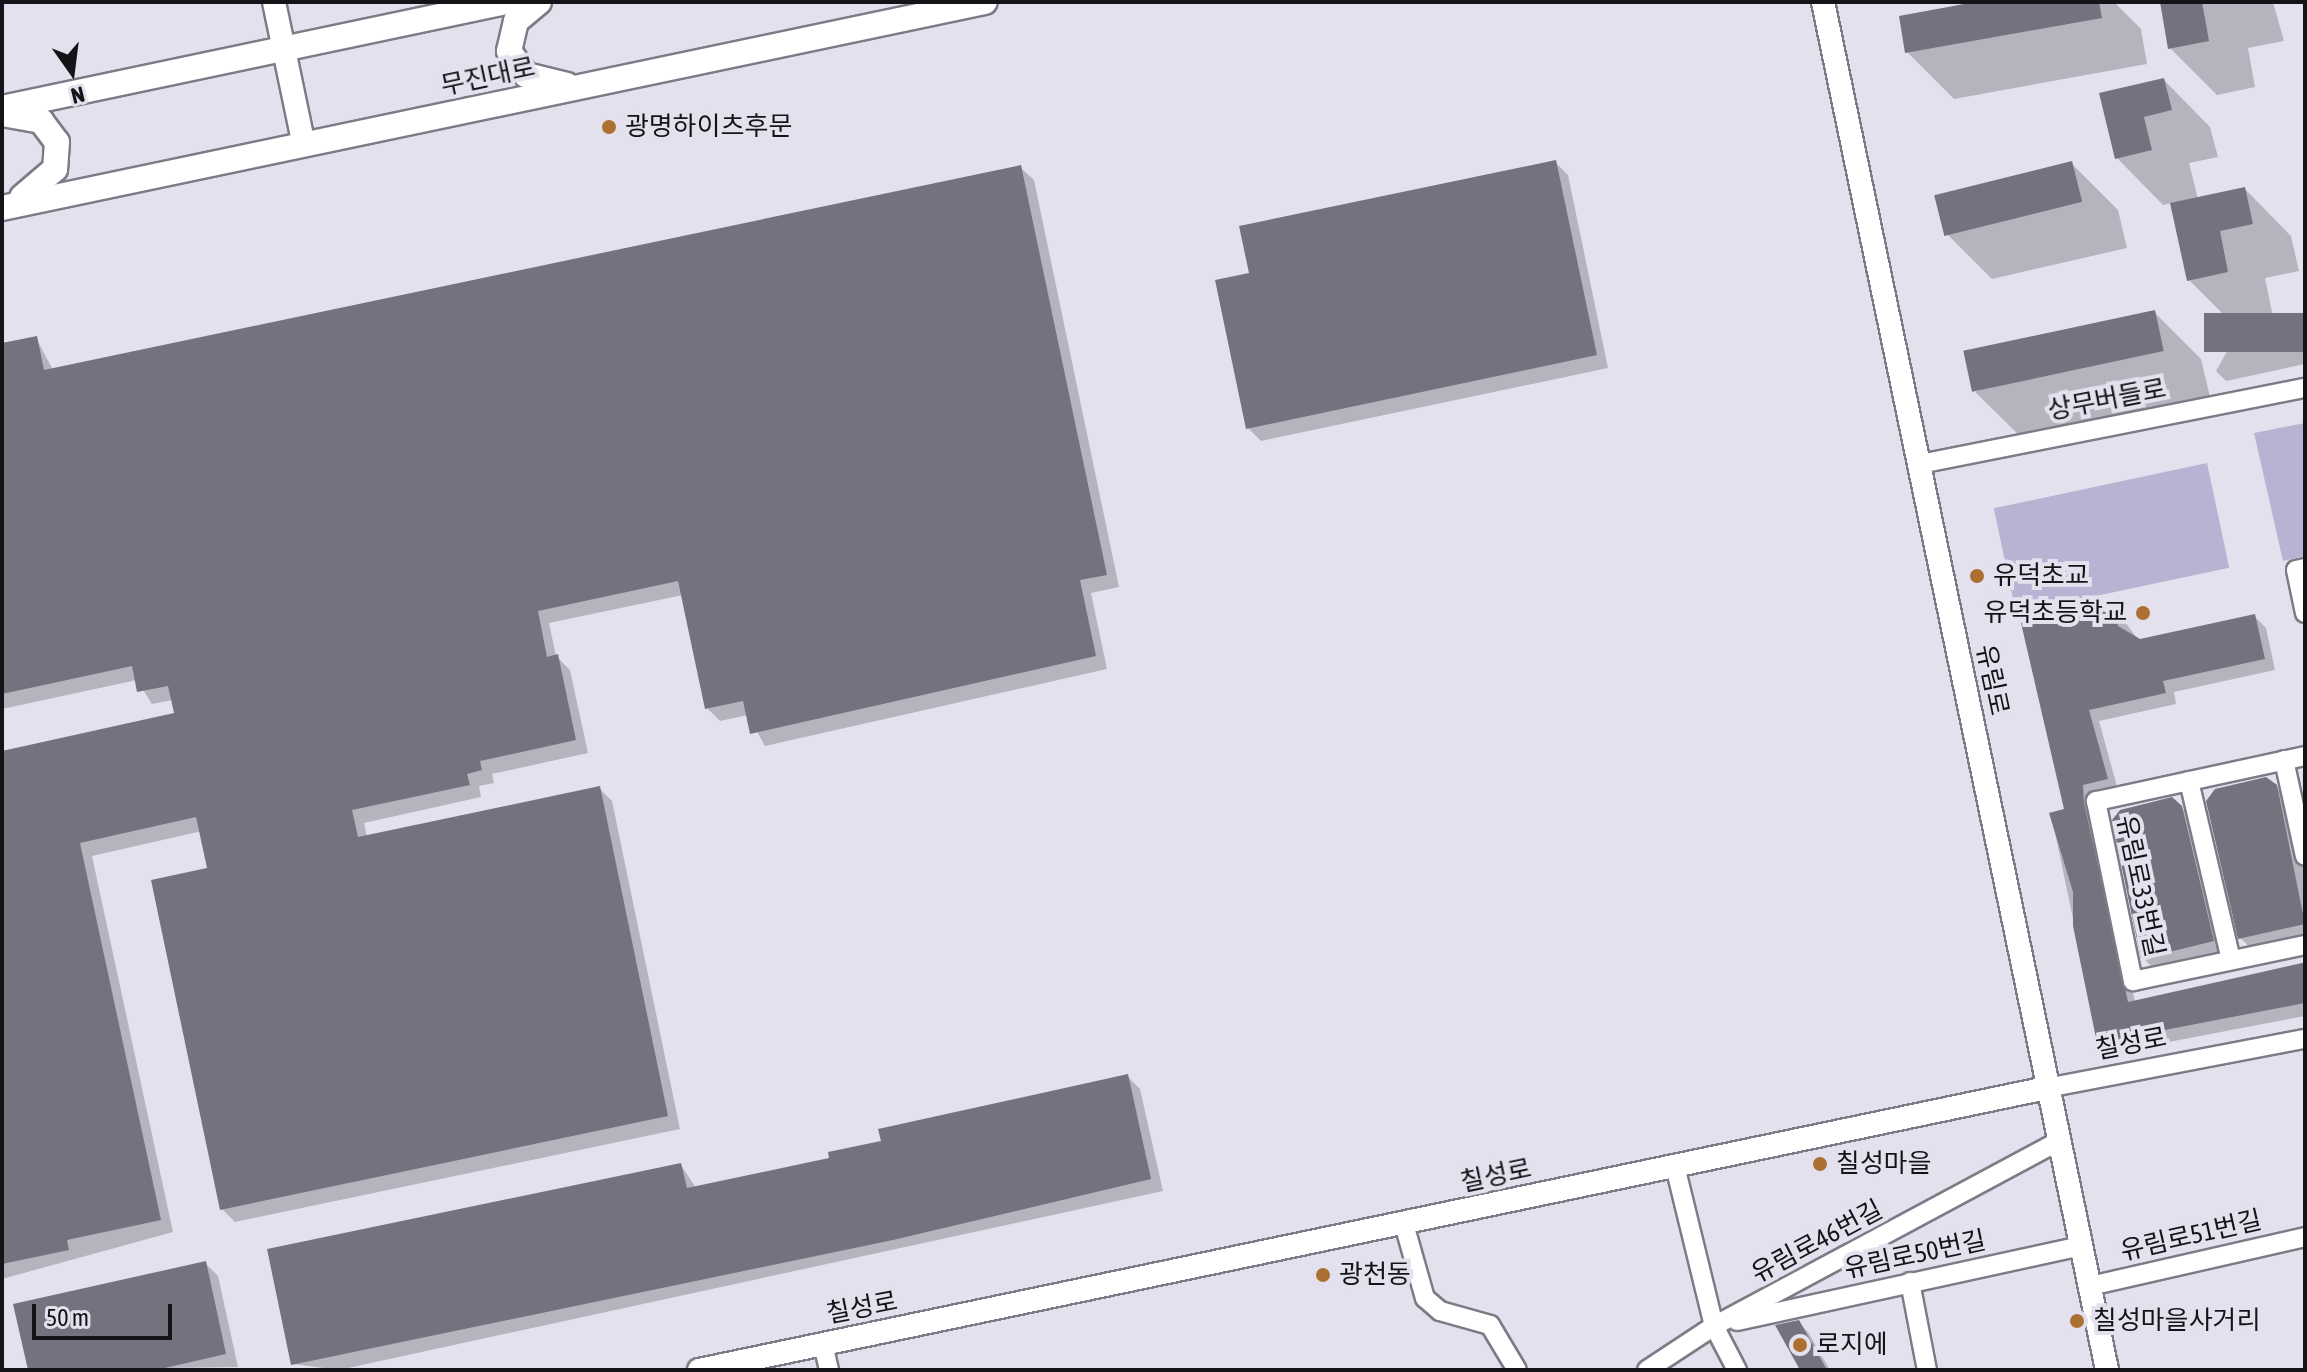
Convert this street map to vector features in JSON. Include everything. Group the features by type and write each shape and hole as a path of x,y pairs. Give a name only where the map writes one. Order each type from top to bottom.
{"main road":[{"path":"2,111 283,46 506,2"},
{"path":"539,2 510,34 514,65 540,81 580,86"},
{"name":"무진대로","path":"2,207 985,2"},
{"path":"2,111 41,121 59,156 47,181 2,207"}],"street":[{"path":"274,2 304,145"},
{"name":"유림로","path":"1823,2 2057,1142 2107,1370"},
{"name":"상무버들로","path":"1920,464 2305,388"},
{"path":"2305,568 2296,570 2305,613"},
{"name":"유림로33번길","path":"2231,960 2133,981 2096,801 2305,756"},
{"path":"2284,760 2305,856"},
{"path":"2189,781 2231,960 2305,945"},
{"name":"칠성로","path":"699,1370 2047,1088 2305,1039"},
{"name":"유림로46번길","path":"1647,1370 1714,1326 2057,1142"},
{"path":"1675,1166 1714,1326 1737,1370"},
{"path":"1404,1224 1425,1298 1440,1311 1490,1325 1517,1370"},
{"name":"유림로51번길","path":"2090,1286 2305,1237"},
{"name":"유림로50번길","path":"1714,1326 2081,1246"},
{"path":"1910,1282 1927,1370"},
{"path":"823,1344 829,1370"}],"shaded area":[{"path":"2305,423 2305,556 2283,561 2254,433"},
{"path":"2207,463 2229,568 2016,613 1994,508"}],"building":[{"path":"1975,2 2099,2 2102,18 1905,53 1899,16"},
{"path":"2160,2 2202,2 2209,41 2168,49"},
{"path":"2164,78 2172,110 2144,117 2152,150 2115,159 2099,93"},
{"path":"1556,160 1597,355 1246,429 1215,280 1249,273 1239,226"},
{"path":"2072,161 2082,202 1944,236 1934,195"},
{"path":"1021,165 1107,575 1080,580 1096,656 750,734 743,701 705,709 678,581 538,611 547,657 558,654 576,740 480,761 482,770 467,774 470,785 352,810 358,837 600,786 668,1116 220,1210 151,880 207,868 196,817 80,843 161,1220 67,1240 69,1250 2,1264 2,751 174,713 168,686 137,692 132,666 2,694 2,343 37,336 44,370"},
{"path":"2245,187 2253,224 2220,231 2228,272 2187,281 2170,203"},
{"path":"2155,310 2164,351 1972,392 1963,351"},
{"path":"2204,313 2305,313 2305,352 2204,352"},
{"path":"2113,602 2118,626 2140,639 2255,614 2265,659 2163,681 2166,693 2089,710 2108,779 2083,785 2084,803 2128,1002 2303,963 2305,1003 2097,1043 2073,926 2073,892 2049,813 2064,809 2021,623"},
{"path":"2266,777 2277,785 2305,924 2238,939 2206,801 2215,789"},
{"path":"2172,797 2182,806 2214,941 2141,959 2112,820 2120,810"},
{"path":"1128,1074 1151,1179 893,1240 291,1365 267,1249 681,1163 687,1188 829,1158 828,1152 881,1141 878,1129"},
{"path":"206,1261 226,1354 156,1370 28,1370 13,1304"},
{"name":"로지에","path":"1799,1320 1827,1370 1800,1370 1775,1325"}],"place":[{"name":"광명하이츠후문","path":"609,127"},
{"name":"유덕초교","path":"1977,576"},
{"name":"유덕초등학교","path":"2143,613"},
{"name":"칠성마을","path":"1820,1164"},
{"name":"광천동","path":"1323,1275"},
{"name":"칠성마을사거리","path":"2077,1321"},
{"name":"로지에","path":"1800,1345"}]}
